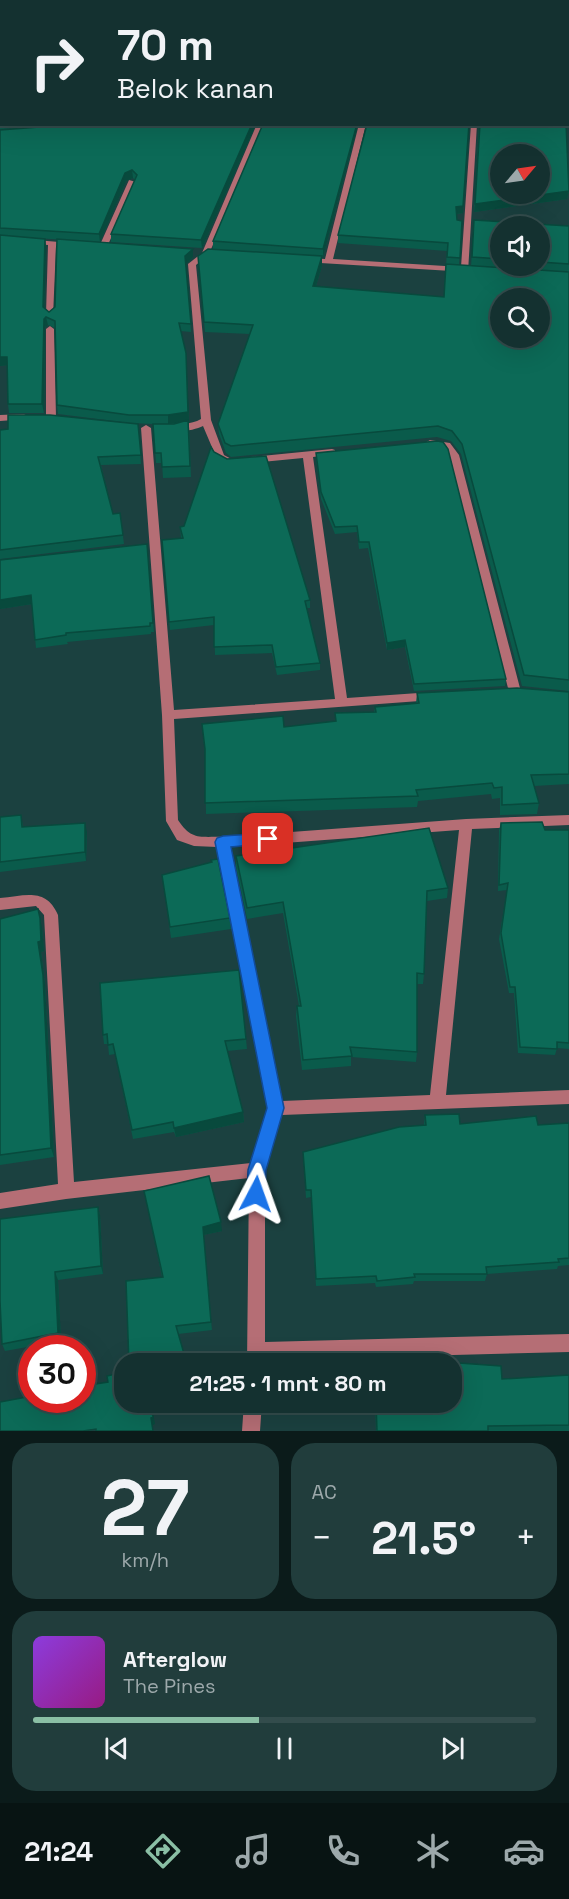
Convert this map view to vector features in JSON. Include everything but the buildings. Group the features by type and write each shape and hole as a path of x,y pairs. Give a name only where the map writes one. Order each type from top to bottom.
{"street":[{"path":"260,126 205,254 192,264 206,420 220,457 227,461 340,452"},
{"path":"328,261 362,126"},
{"path":"465,270 474,126"},
{"path":"93,246 107,247 132,182"},
{"path":"0,239 83,246"},
{"path":"50,315 52,244"},
{"path":"194,253 216,255"},
{"path":"295,259 477,271"},
{"path":"50,329 51,418"},
{"path":"0,418 30,417"},
{"path":"40,418 63,419"},
{"path":"206,420 192,428 140,427 149,547 168,715 172,820 182,836 194,841 223,842 466,824 569,820"},
{"path":"417,444 442,443 447,445 454,455 514,693"},
{"path":"308,455 341,701"},
{"path":"168,715 341,701 446,696"},
{"path":"438,1102 466,824"},
{"path":"223,842 276,1108 257,1170 256,1353"},
{"path":"0,904 38,900 48,908 51,915 66,1191"},
{"path":"276,1108 569,1097"},
{"path":"0,1201 66,1191 257,1170"},
{"path":"345,1353 569,1343"},
{"path":"251,1431 252,1413"}],"route":[{"path":"256,1194 257,1170 276,1108 223,842 268,839"}]}
